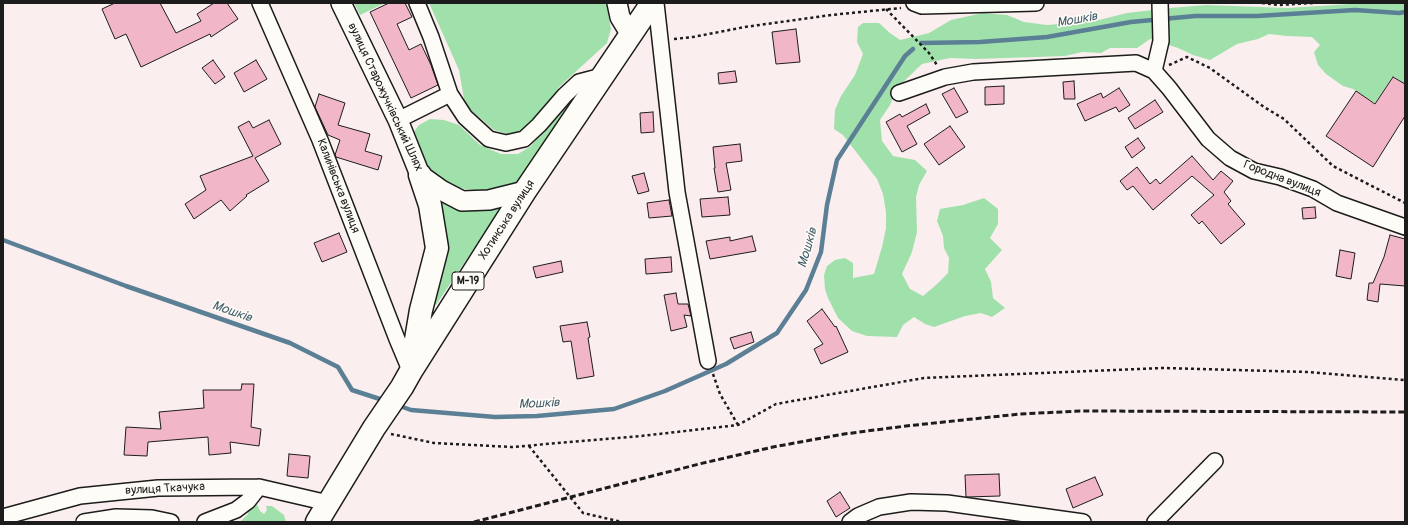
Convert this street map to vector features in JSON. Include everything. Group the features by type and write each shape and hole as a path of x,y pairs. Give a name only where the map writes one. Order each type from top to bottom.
{"highway":[{"name":"Хотинська вулиця","path":"317,522 328,503 382,431 406,379 525,191 652,3"},
{"path":"406,379 420,310 437,248 430,205 420,175"}],"main road":[{"name":"вулиця Старожучківський Шлях","path":"341,3 398,120 420,175 441,190 462,201 489,200 525,191"},
{"path":"617,3 620,17 631,35"}],"street":[{"name":"Калинівська вулиця","path":"260,3 320,140 397,340 406,379"},
{"path":"417,3 431,36 450,94 465,118 489,139 506,143 524,138 539,125 579,82 602,76"},
{"path":"656,3 678,192 708,361"},
{"path":"920,4 1036,3"},
{"path":"899,93 945,77 973,72 1136,62 1154,71 1161,41 1160,3"},
{"name":"Городна вулиця","path":"1154,71 1208,139 1230,158 1254,171 1280,177 1313,189 1337,203 1405,226"},
{"path":"398,120 450,94"},
{"path":"1155,522 1215,461"},
{"path":"206,522 237,516 259,487"},
{"name":"вулиця Ткачука","path":"3,517 80,496 158,488 259,487 328,503"},
{"path":"850,522 858,516 879,507 910,502 947,503 1083,522"},
{"path":"84,522 116,518 152,518 171,522"}],"path":[{"path":"1262,3 1278,5 1313,3"},
{"path":"660,40 694,37 744,27 920,4"},
{"path":"886,9 929,53 945,77"},
{"path":"1154,71 1187,57 1210,68 1264,107 1284,119 1314,146 1333,166 1405,203"},
{"path":"382,431 434,443 512,447 529,446 738,425 776,404 924,378 1163,368 1308,372 1405,380"},
{"path":"714,379 720,394 738,425"},
{"path":"529,446 583,514 622,522"}],"green space":[{"path":"354,3 385,3 360,15"},
{"path":"429,3 606,3 611,29 607,43 558,88 550,105 530,128 519,133 507,134 494,130 465,105 459,70"},
{"path":"1367,3 1405,3 1405,84 1393,76 1375,103 1353,89 1343,86 1326,74 1318,65 1314,52 1320,45 1312,37 1269,34 1258,39 1237,44 1210,60 1150,39 1137,48 1110,48 1101,53 1082,52 1065,56 976,59 950,58 922,64 897,88 890,105 880,120 882,141 893,156 915,160 927,171 919,185 916,197 917,232 912,252 902,274 910,289 923,296 936,285 948,273 949,258 944,248 943,236 937,221 940,209 963,205 984,198 998,209 998,224 990,238 1002,250 985,269 991,282 993,298 1005,308 992,317 981,313 965,316 934,327 925,324 914,317 903,325 897,337 867,336 852,331 838,318 825,289 824,275 827,266 835,260 845,258 853,263 853,278 874,274 886,228 886,212 883,194 877,179 843,135 834,129 835,110 841,96 855,75 863,54 857,42 858,27 863,23 879,23 900,40 929,33 951,20 983,13 1007,15 1024,22 1047,25 1095,21 1127,13 1206,5 1287,8"},
{"path":"567,100 572,102 518,181 506,188 483,192 454,187 433,173 418,150 413,133 419,125 430,119 444,120 459,125 480,145 501,154 518,154 531,146"},
{"path":"437,197 503,205 436,305 430,299 442,249 444,220"},
{"path":"256,502 260,511 264,514 267,510 266,506 272,506 284,515 286,522 240,522 248,514 249,503"}],"building":[{"path":"115,3 160,3 176,33 201,21 197,14 214,3 227,3 238,19 211,37 210,34 141,67 126,34 115,39 102,9"},
{"path":"389,3 405,3 412,17 397,24 409,50 421,44 438,85 411,98 370,12"},
{"path":"796,29 800,62 776,64 772,32"},
{"path":"213,60 225,77 215,84 202,68"},
{"path":"256,60 267,79 244,92 234,73"},
{"path":"735,71 737,82 719,84 718,73"},
{"path":"1393,77 1405,84 1405,116 1373,167 1326,136 1356,91 1375,104"},
{"path":"1074,81 1075,99 1064,99 1063,82"},
{"path":"1004,86 1004,104 985,105 985,87"},
{"path":"954,88 968,112 956,118 942,94"},
{"path":"1119,88 1130,105 1119,112 1116,107 1085,121 1077,104 1101,93 1103,98"},
{"path":"319,94 345,103 338,125 370,134 365,151 382,156 378,170 336,157 335,155 340,140 328,135 315,107"},
{"path":"1155,100 1163,112 1135,129 1128,118"},
{"path":"926,104 930,113 907,126 917,144 902,152 886,122 900,114 902,117"},
{"path":"653,112 654,132 641,133 640,113"},
{"path":"269,120 281,144 255,158 269,181 246,195 247,196 230,211 221,200 194,219 185,204 206,190 200,176 253,156 238,127 249,121 253,128"},
{"path":"950,126 965,147 939,165 924,144"},
{"path":"1138,138 1145,148 1132,158 1125,147"},
{"path":"740,144 742,161 726,163 731,190 718,192 714,168 713,147"},
{"path":"1192,156 1213,180 1221,171 1233,181 1224,192 1231,201 1228,204 1245,224 1221,244 1202,221 1199,224 1191,215 1214,195 1192,176 1153,210 1133,186 1127,190 1120,181 1137,167 1150,184 1156,179 1160,184"},
{"path":"644,173 649,191 638,194 632,176"},
{"path":"728,197 730,215 702,217 700,199"},
{"path":"669,200 672,216 649,218 647,203"},
{"path":"1315,207 1316,218 1303,219 1302,208"},
{"path":"339,233 347,252 322,262 314,243"},
{"path":"1390,235 1405,239 1405,286 1380,284 1378,302 1367,300 1369,283 1373,283 1384,257"},
{"path":"752,236 756,251 710,259 706,241 730,237 730,241"},
{"path":"1340,250 1355,253 1351,279 1336,276"},
{"path":"671,257 672,272 646,274 645,259"},
{"path":"561,261 563,272 536,278 533,267"},
{"path":"676,293 678,304 688,304 691,316 684,315 687,327 671,331 664,295"},
{"path":"822,309 835,327 836,326 848,352 821,364 814,349 823,344 807,321"},
{"path":"587,322 594,376 577,379 571,341 563,342 560,326"},
{"path":"751,332 754,342 734,349 730,338"},
{"path":"242,384 254,384 251,427 261,429 259,446 230,442 231,453 209,455 208,437 148,442 147,456 124,455 126,427 161,429 159,412 204,408 203,390 241,390"},
{"path":"289,454 310,456 308,478 287,476"},
{"path":"999,474 1000,496 966,497 965,475"},
{"path":"1095,477 1103,495 1073,508 1066,489"},
{"path":"840,492 850,508 836,517 827,501"}],"waterway":[{"name":"Мошків","path":"921,43 980,42 1047,37 1131,22 1195,16 1257,16 1355,10 1399,13 1405,12"},
{"name":"Мошків","path":"397,405 411,410 495,417 537,416 614,409 665,391 726,364 777,333 806,290 821,252 827,205 837,160 905,56 913,49"},
{"name":"Мошків","path":"3,240 126,286 290,343 338,367 352,390 386,401"}],"railway":[{"path":"474,522 699,464 773,447 844,434 906,426 1020,414 1080,411 1405,412"}]}
